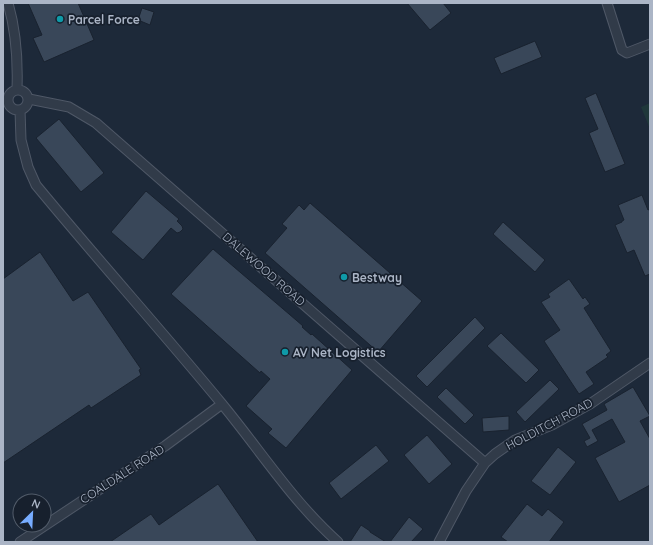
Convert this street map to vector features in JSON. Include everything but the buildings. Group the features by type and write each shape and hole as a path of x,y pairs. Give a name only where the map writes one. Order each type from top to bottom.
{"street":[{"path":"8,3 14,33 17,89 11,92 8,96 8,102 12,108 20,110 28,105 29,99"},
{"path":"607,3 622,50 627,53 650,44"},
{"name":"DALEWOOD ROAD","path":"17,89 24,91 29,99 70,107 96,123 485,463"},
{"path":"20,110 21,140 28,167 36,185 165,335 222,404 289,491 338,542"},
{"name":"HOLDITCH ROAD","path":"439,542 466,491 485,463 505,446 525,435 552,425 585,407 650,363"},
{"name":"COALDALE ROAD","path":"20,542 165,446 222,404"}],"green space":[{"path":"650,103 650,129 641,107"}],"place":[{"name":"Parcel Force","path":"60,19"},
{"name":"Bestway","path":"344,277"},
{"name":"AV Net Logistics","path":"285,352"}]}
